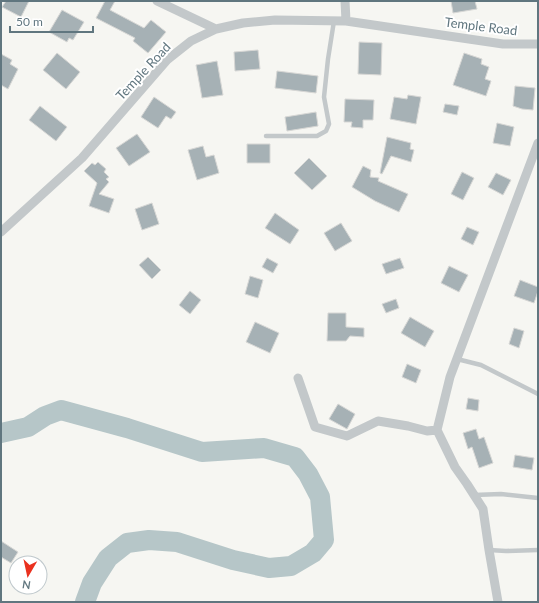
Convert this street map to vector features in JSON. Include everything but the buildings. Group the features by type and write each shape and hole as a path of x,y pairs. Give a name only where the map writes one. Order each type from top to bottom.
{"street":[{"path":"157,1 216,29"},
{"path":"344,1 346,21"},
{"name":"Temple Road","path":"1,232 82,158 167,60 190,41 216,29 243,23 275,20 346,21 503,44 538,44"},
{"path":"498,602 483,509 455,468 437,430 457,359 538,143"},
{"path":"298,378 315,427 347,436 378,421 427,431 437,430"}],"lane":[{"path":"266,136 317,136 326,131 329,124 324,97 334,21"},
{"path":"457,359 480,365 538,394"},
{"path":"474,495 501,494 538,498"},
{"path":"489,550 538,550"}],"waterway":[{"path":"1,433 28,427 45,416 61,410 127,428 202,452 264,448 295,457 308,474 320,497 324,540 313,553 291,566 269,568 233,560 177,542 149,540 127,543 108,558 92,583 85,602"}]}
